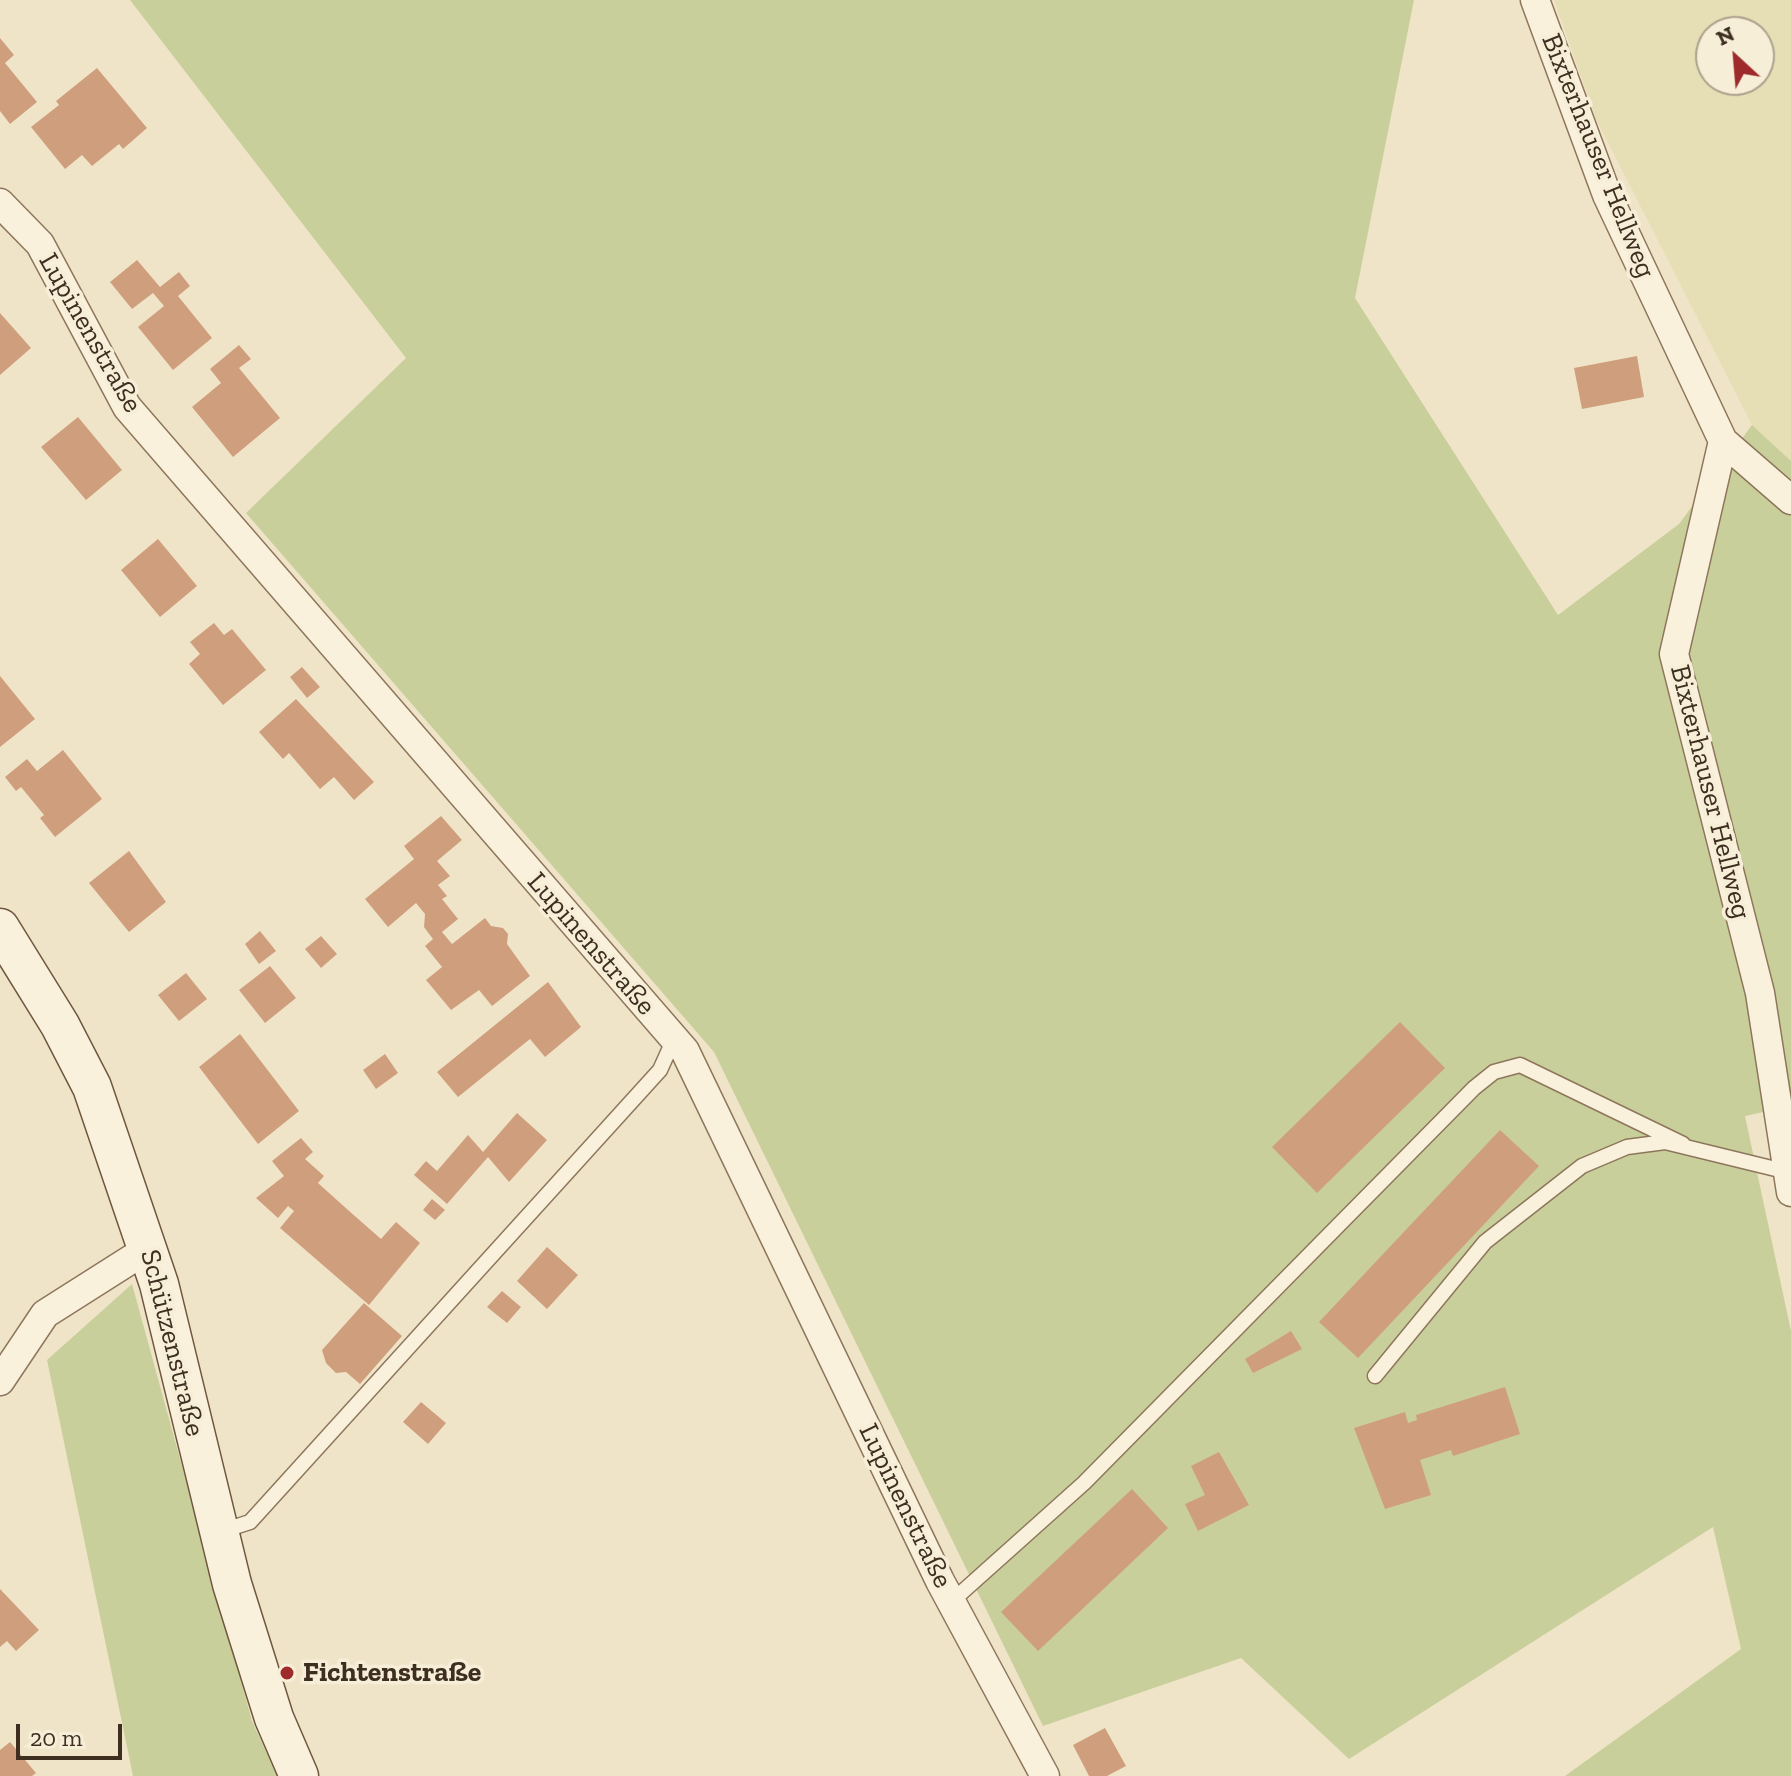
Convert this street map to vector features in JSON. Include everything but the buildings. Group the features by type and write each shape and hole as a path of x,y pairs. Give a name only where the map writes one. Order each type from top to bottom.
{"street":[{"name":"Bixterhauser Hellweg","path":"1535,0 1607,195 1723,441 1674,654 1760,993 1789,1182"},
{"name":"Lupinenstraße","path":"0,203 40,244 127,407 674,1039 692,1065 951,1602 1045,1776"},
{"path":"1723,441 1791,500"},
{"name":"Schützenstraße","path":"0,928 60,1025 92,1087 149,1248 219,1532 261,1679 299,1776"},
{"path":"0,1381 45,1314 149,1248"}],"lane":[{"path":"219,1532 250,1522 660,1070 674,1039"},
{"path":"951,1602 1094,1473 1474,1088 1494,1072 1520,1065 1683,1144 1789,1182"},
{"path":"1375,1376 1485,1242 1549,1189 1582,1166 1627,1147 1648,1142 1683,1144"}],"shaded area":[{"path":"1554,0 1791,0 1791,461 1752,425 1596,119"}],"green space":[{"path":"130,0 1414,0 1355,298 1558,615 1679,524 1752,425 1791,461 1791,1106 1745,1116 1791,1331 1791,1776 1565,1776 1741,1649 1713,1527 1349,1759 1241,1658 1043,1726 714,1052 246,513 406,358"},
{"path":"132,1284 252,1721 277,1776 133,1776 47,1360"}],"place":[{"name":"Fichtenstraße","path":"287,1673"}]}
